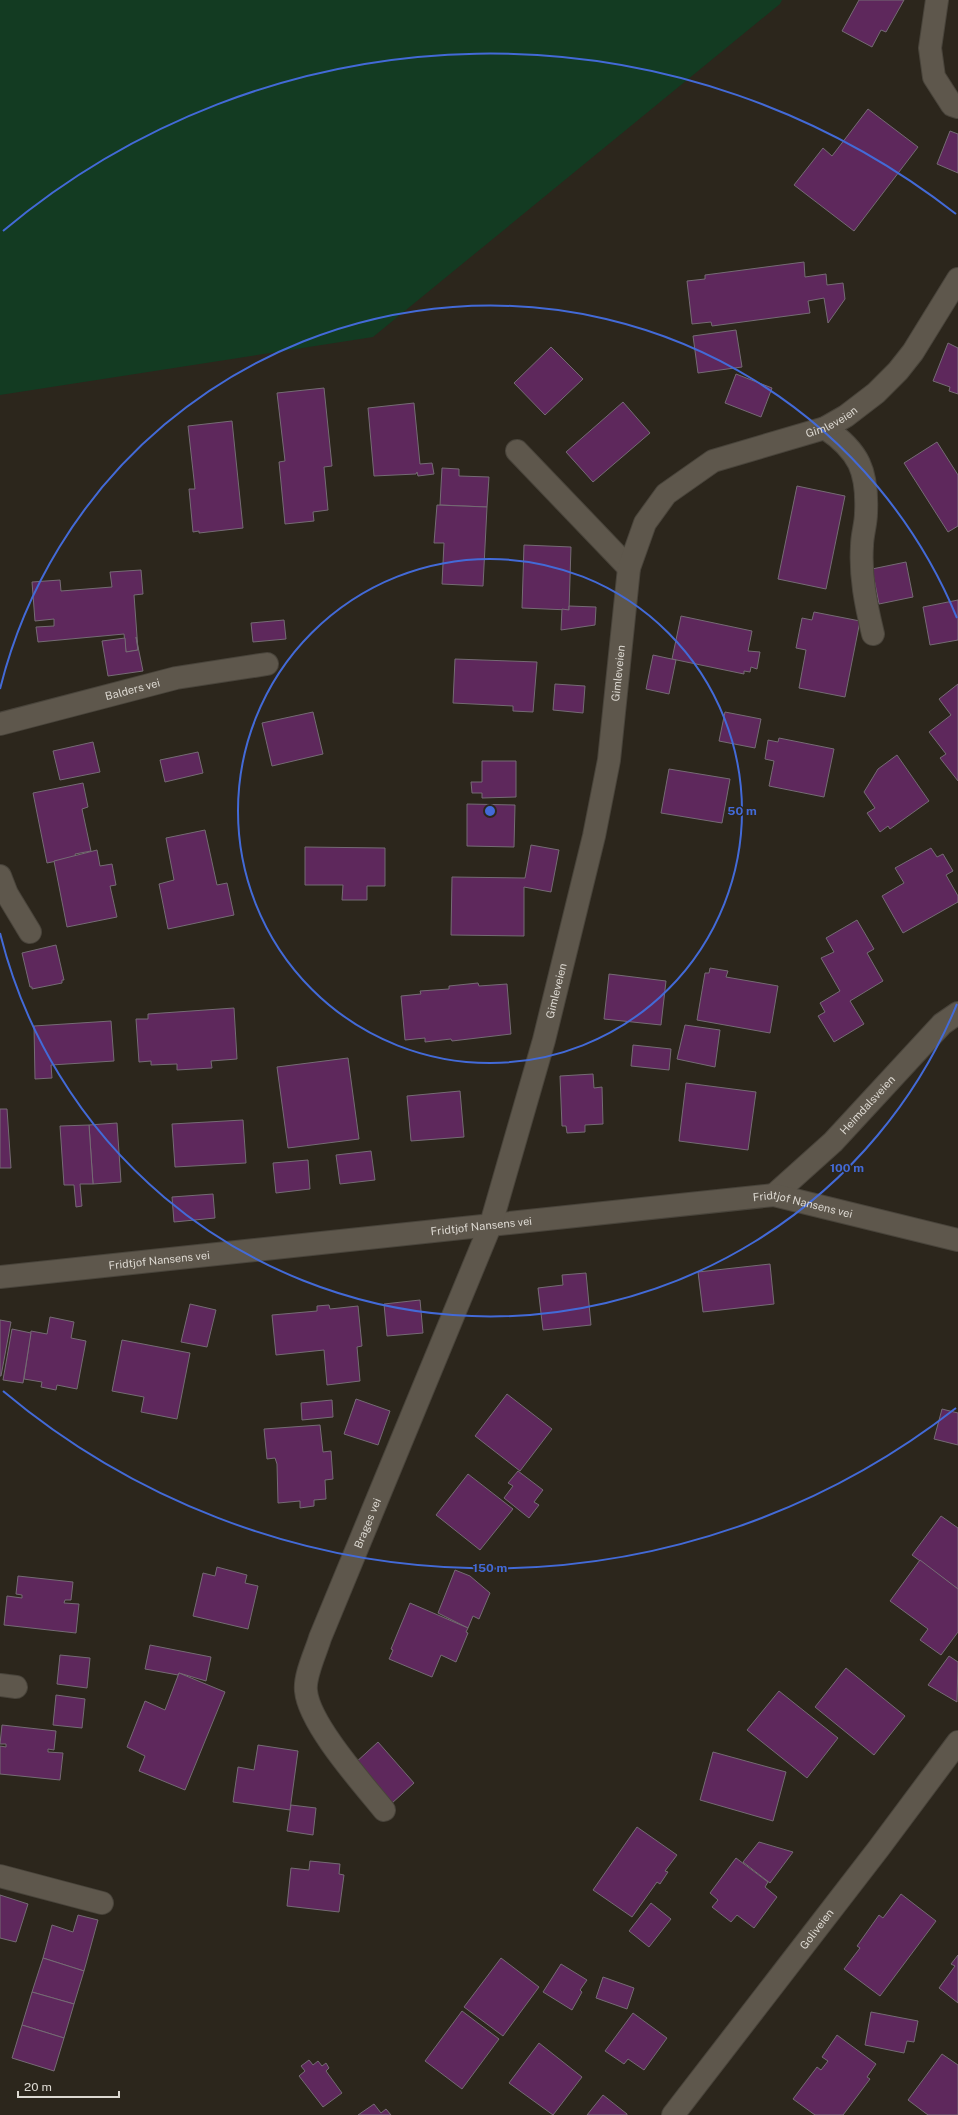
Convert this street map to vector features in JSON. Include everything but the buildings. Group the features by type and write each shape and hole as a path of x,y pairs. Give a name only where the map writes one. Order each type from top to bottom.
{"street":[{"path":"937,0 930,48 934,77 952,105 958,107"},
{"name":"Gimleveien","path":"491,1224 544,1040 594,836 609,760 629,568 645,523 666,494 713,461 825,428 846,416 876,393 898,372 913,352 958,279"},
{"path":"825,428 843,440 854,452 866,481 866,514 862,546 863,591 873,634"},
{"path":"517,451 629,568"},
{"name":"Balders vei","path":"0,724 176,678 267,664"},
{"path":"0,876 7,894 30,932"},
{"name":"Heimdalsveien","path":"774,1196 833,1142 942,1024 958,1013"},
{"name":"Fridtjof Nansens vei","path":"0,1277 491,1224 774,1196 958,1240"},
{"name":"Brages vei","path":"384,1810 340,1756 314,1714 306,1691 310,1670 320,1638 491,1224"},
{"name":"Goliveien","path":"673,2115 879,1848 958,1742"},
{"path":"0,1876 102,1903"}],"green space":[{"path":"0,0 782,0 780,4 373,337 0,395"}]}
